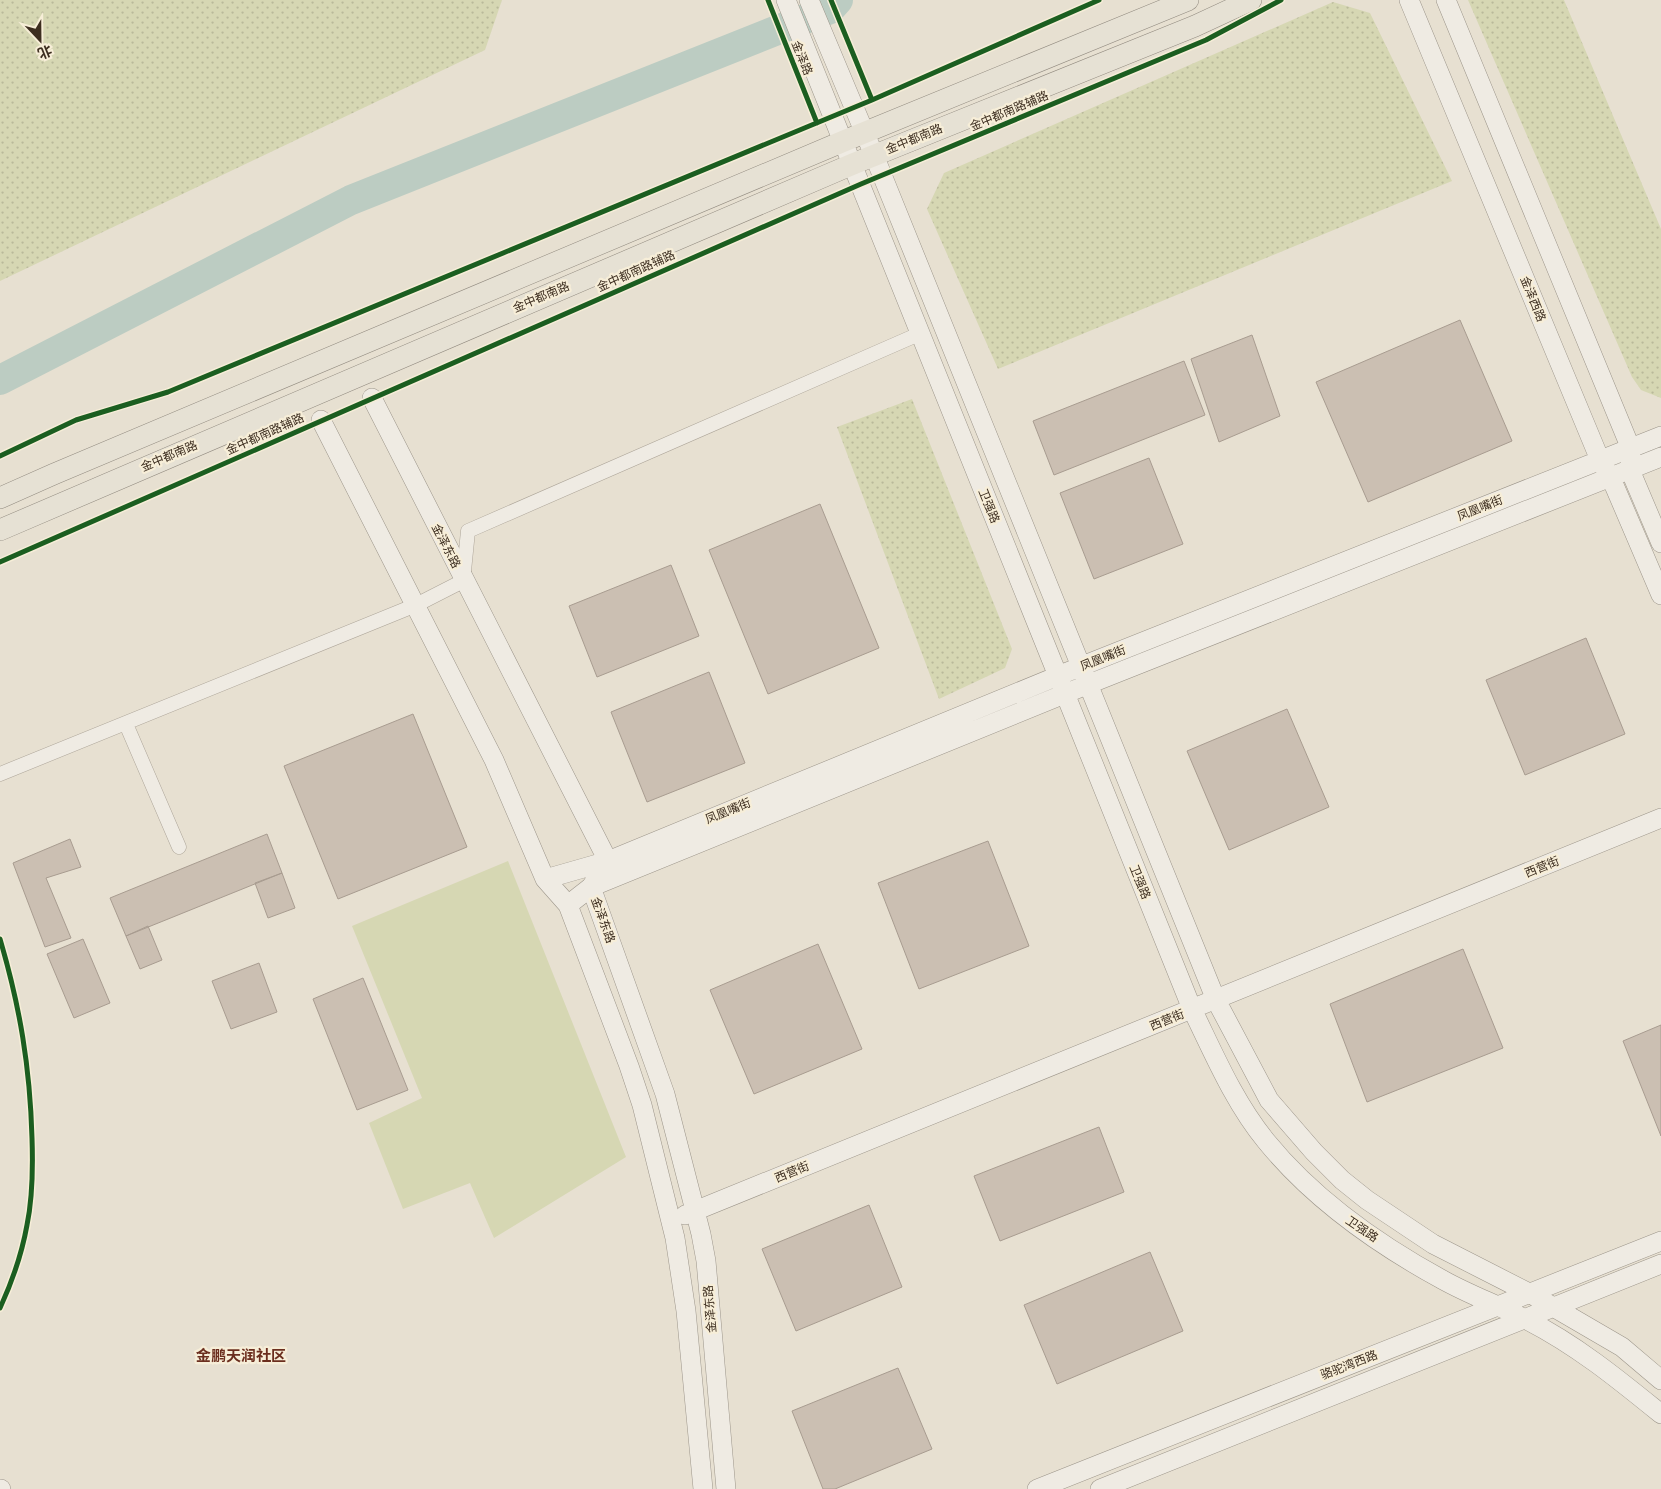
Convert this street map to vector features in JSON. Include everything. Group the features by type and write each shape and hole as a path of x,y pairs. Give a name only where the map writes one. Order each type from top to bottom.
{"main road":[{"name":"金中都南路","path":"0,498 865,132 1188,0"},
{"name":"金中都南路","path":"0,530 874,155 1196,26 1251,0"}],"street":[{"name":"金泽路","path":"786,0 853,164"},
{"path":"809,0 874,155"},
{"name":"金泽西路","path":"1409,0 1600,460 1611,478 1661,595"},
{"path":"1446,0 1631,449 1630,470 1661,543"},
{"name":"卫强路","path":"874,155 1216,1000 1269,1100 1314,1152 1342,1180 1367,1200 1433,1244 1554,1307 1622,1347 1661,1380"},
{"name":"卫强路","path":"853,164 919,334 1192,1009 1233,1092 1251,1120 1266,1142 1300,1177 1331,1207 1359,1228 1443,1280 1526,1319 1602,1365 1661,1414"},
{"path":"0,774 416,605 463,581 468,531 919,334"},
{"name":"金泽东路","path":"372,398 463,581 608,860 591,887 653,1059 695,1211 706,1260 726,1489"},
{"name":"金泽东路","path":"321,420 494,760 545,879 568,906 629,1066 672,1219 686,1312 704,1489"},
{"name":"凤凰嘴街","path":"545,879 608,860 1082,666 1661,436"},
{"name":"凤凰嘴街","path":"568,906 591,887 1089,684 1661,457"},
{"path":"126,724 179,847"},
{"name":"西营街","path":"672,1219 1661,818"},
{"name":"骆驼湾西路","path":"1037,1489 1280,1391 1499,1307 1661,1241"},
{"name":"骆驼湾西路","path":"1100,1489 1661,1264"}],"green space":[{"path":"0,0 502,0 485,50 0,281"},
{"path":"1468,0 1564,0 1661,229 1661,398 1641,390 1632,377"},
{"path":"1333,2 1370,13 1452,181 998,369 927,209 944,173"},
{"path":"912,399 1012,649 1005,668 939,699 837,427"},
{"path":"508,861 626,1157 494,1238 470,1183 403,1209 369,1123 422,1098 352,926"}],"building":[{"path":"1460,320 1512,441 1368,502 1316,382"},
{"path":"1252,335 1280,416 1219,442 1191,359"},
{"path":"1184,361 1205,415 1054,475 1033,421"},
{"path":"1149,458 1183,544 1094,579 1060,493"},
{"path":"820,504 879,648 768,694 709,550"},
{"path":"671,565 699,636 597,677 569,606"},
{"path":"1586,638 1625,734 1525,775 1486,680"},
{"path":"709,672 745,763 647,802 611,712"},
{"path":"1287,709 1329,807 1229,850 1187,751"},
{"path":"413,714 467,847 338,899 284,766"},
{"path":"267,834 282,873 126,936 110,898"},
{"path":"70,839 81,867 46,878 71,938 45,947 13,863"},
{"path":"988,841 1029,946 919,989 878,883"},
{"path":"282,873 295,908 268,918 255,883"},
{"path":"148,926 162,960 140,969 126,936"},
{"path":"83,939 110,1003 74,1018 47,954"},
{"path":"818,944 862,1049 754,1094 710,990"},
{"path":"1463,949 1503,1048 1367,1102 1330,1004"},
{"path":"259,963 277,1012 231,1029 212,981"},
{"path":"363,978 408,1090 357,1110 313,999"},
{"path":"1661,1025 1661,1136 1623,1041"},
{"path":"1099,1127 1124,1192 1000,1241 974,1176"},
{"path":"869,1205 902,1287 796,1331 762,1249"},
{"path":"1150,1252 1183,1331 1057,1384 1024,1305"},
{"path":"898,1368 932,1449 835,1489 823,1489 792,1411"}],"waterway":[{"path":"0,380 351,200 830,9 838,0"}],"cycle path":[{"path":"768,0 817,123"},
{"path":"831,0 872,100"},
{"path":"0,456 76,420 168,392 872,100 1099,0"},
{"name":"金中都南路辅路","path":"0,562 861,184 1206,40 1281,0"},
{"path":"0,939 23,1037 31,1112 32,1160 32,1182 25,1236 9,1288 0,1308"}],"district":[{"name":"金鹏天润社区","path":"241,1356"}]}
